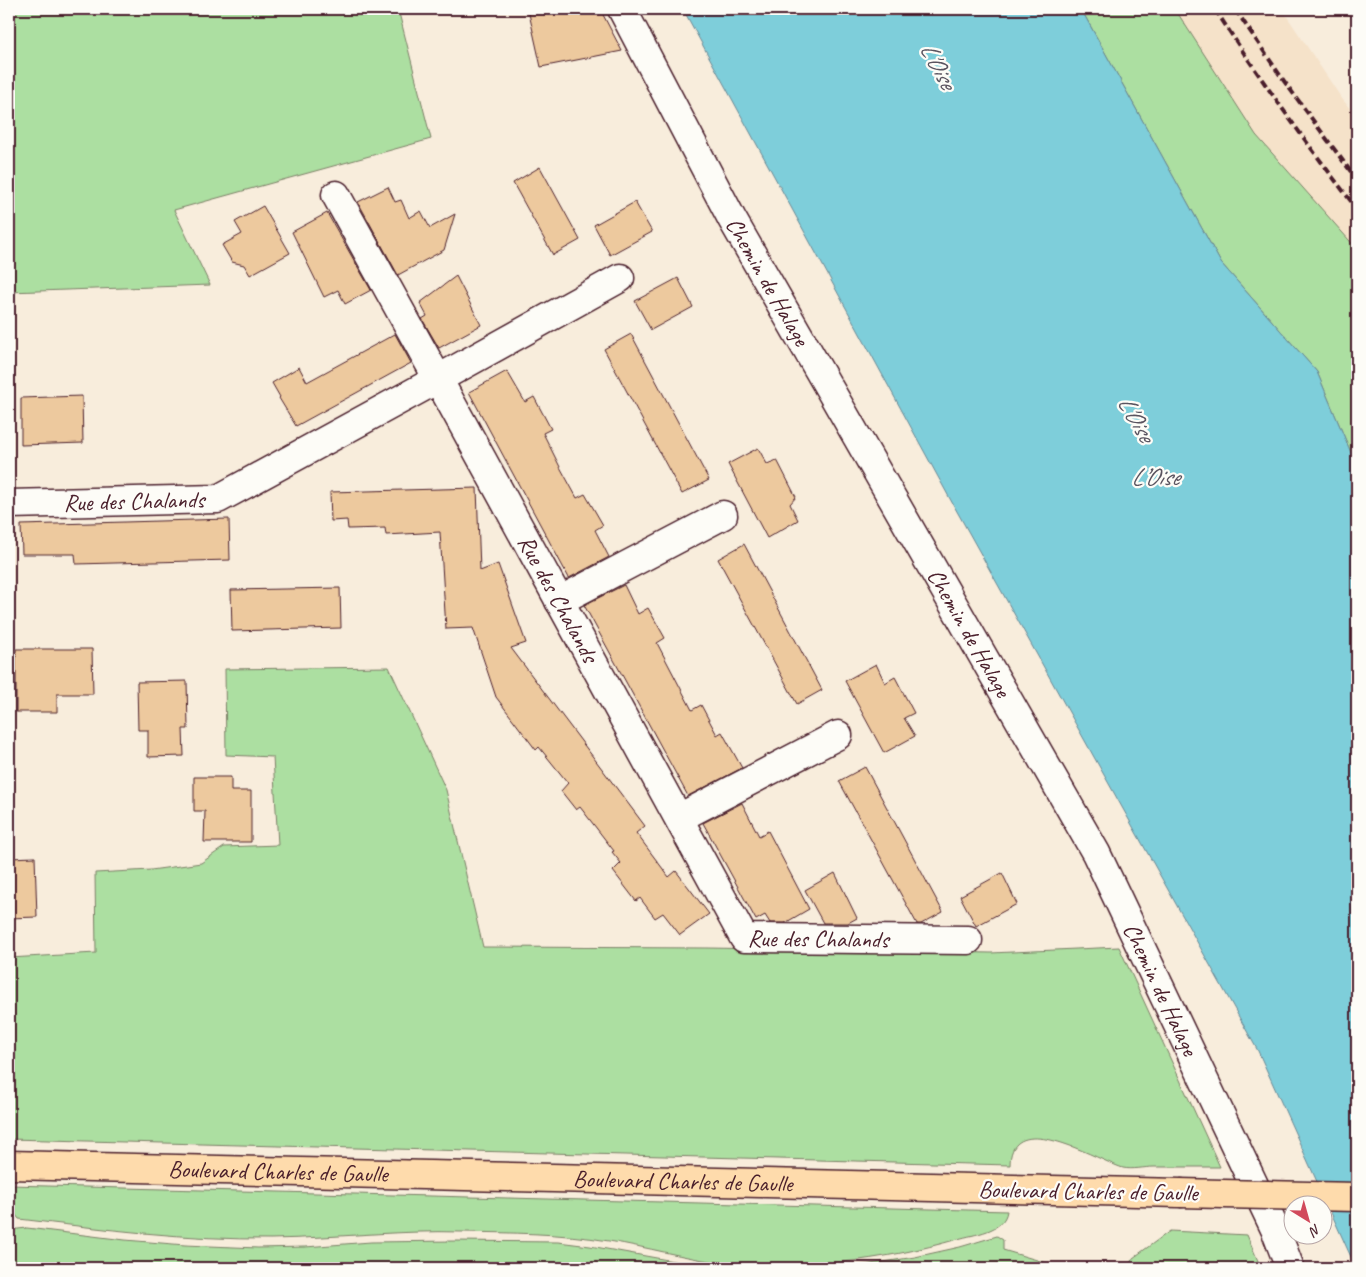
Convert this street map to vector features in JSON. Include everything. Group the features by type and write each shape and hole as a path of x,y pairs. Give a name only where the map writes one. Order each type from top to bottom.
{"main road":[{"name":"Boulevard Charles de Gaulle","path":"9,1165 1357,1197"}],"street":[{"name":"Chemin de Halage","path":"622,9 732,220 1096,852 1275,1229 1290,1268"},
{"name":"Rue des Chalands","path":"336,195 744,938 968,940"},
{"name":"Rue des Chalands","path":"9,504 218,499 620,278"},
{"path":"559,601 723,515"},
{"path":"679,818 838,735"}],"shaded area":[{"path":"1175,9 1282,9 1340,96 1357,118 1357,249 1256,135"}],"green space":[{"path":"9,9 398,9 431,139 174,210 210,285 9,292"},
{"path":"1081,9 1175,9 1256,135 1357,249 1357,467 1317,372 1221,263"},
{"path":"389,667 446,790 483,947 708,948 991,953 1119,947 1220,1167 1123,1168 1077,1148 1039,1138 1024,1140 1014,1148 1010,1165 9,1139 9,958 96,953 95,873 151,870 201,863 224,847 278,845 273,757 226,755 225,669"},
{"path":"9,1185 1007,1211 1005,1218 994,1228 929,1247 841,1262 782,1266 723,1263 591,1238 536,1234 439,1232 240,1239 176,1236 114,1230 19,1219 9,1206"},
{"path":"27,1228 125,1240 258,1248 371,1242 558,1242 712,1268 9,1268 9,1230"},
{"path":"1170,1231 1247,1235 1261,1268 1127,1268 1133,1258"},
{"path":"997,1236 1003,1240 1003,1250 1064,1268 845,1268 915,1257"}],"water":[{"name":"L’Oise","path":"683,9 1081,9 1221,263 1317,372 1357,467 1357,1268 1334,1219 1334,1194 1323,1194 1258,1051 949,497"}],"building":[{"path":"528,9 600,9 622,51 541,67"},
{"path":"540,167 580,240 553,255 513,183"},
{"path":"388,187 395,202 401,200 409,218 421,211 430,228 455,214 444,250 398,275 358,202"},
{"path":"635,202 652,232 610,255 594,225"},
{"path":"263,206 290,253 250,275 244,265 232,262 222,245 242,234 235,222"},
{"path":"327,213 371,290 345,304 338,290 324,297 292,232"},
{"path":"456,276 481,325 439,348 422,319 427,316 420,303"},
{"path":"678,278 693,307 651,330 635,301"},
{"path":"395,334 411,363 296,426 272,383 299,367 307,382"},
{"path":"631,334 709,480 682,494 604,349"},
{"path":"507,371 525,402 534,397 551,429 543,433 560,467 577,498 585,494 603,525 595,530 609,557 569,578 469,392"},
{"path":"82,396 83,443 21,445 21,398"},
{"path":"758,448 767,464 777,460 796,497 790,504 798,520 767,538 728,464"},
{"path":"477,488 480,571 498,564 526,643 511,648 645,826 636,833 669,877 676,871 709,914 680,935 663,913 655,918 640,898 636,901 613,871 621,863 612,852 614,851 580,807 576,810 561,791 568,783 539,747 536,750 496,697 473,628 446,629 440,532 386,535 385,528 348,529 347,520 331,521 330,492"},
{"path":"229,519 230,560 76,564 75,554 22,554 21,525"},
{"path":"744,544 822,690 797,704 718,559"},
{"path":"624,585 638,614 648,608 665,638 657,643 692,710 701,705 717,735 722,732 742,768 688,796 584,605"},
{"path":"340,588 341,628 232,631 231,590"},
{"path":"16,649 92,649 93,694 57,694 57,712 16,712"},
{"path":"876,664 885,683 895,677 914,713 904,718 915,736 884,753 845,681"},
{"path":"187,681 188,729 183,729 184,756 148,757 148,730 138,730 137,682"},
{"path":"865,767 943,912 921,924 917,924 839,781"},
{"path":"194,777 231,777 231,791 251,791 251,842 204,842 205,811 194,811"},
{"path":"742,803 759,836 768,831 809,909 785,923 770,923 765,915 756,920 703,823"},
{"path":"35,857 37,917 9,918 9,858"},
{"path":"835,873 857,918 848,923 823,923 805,890"},
{"path":"1002,873 1017,904 976,926 960,896"}],"railway":[{"path":"1215,9 1284,110 1357,209"},
{"path":"1235,9 1284,81 1357,180"}],"water label":[{"name":"L'Oise","path":"939,65"},
{"name":"L'Oise","path":"1137,418"}]}
